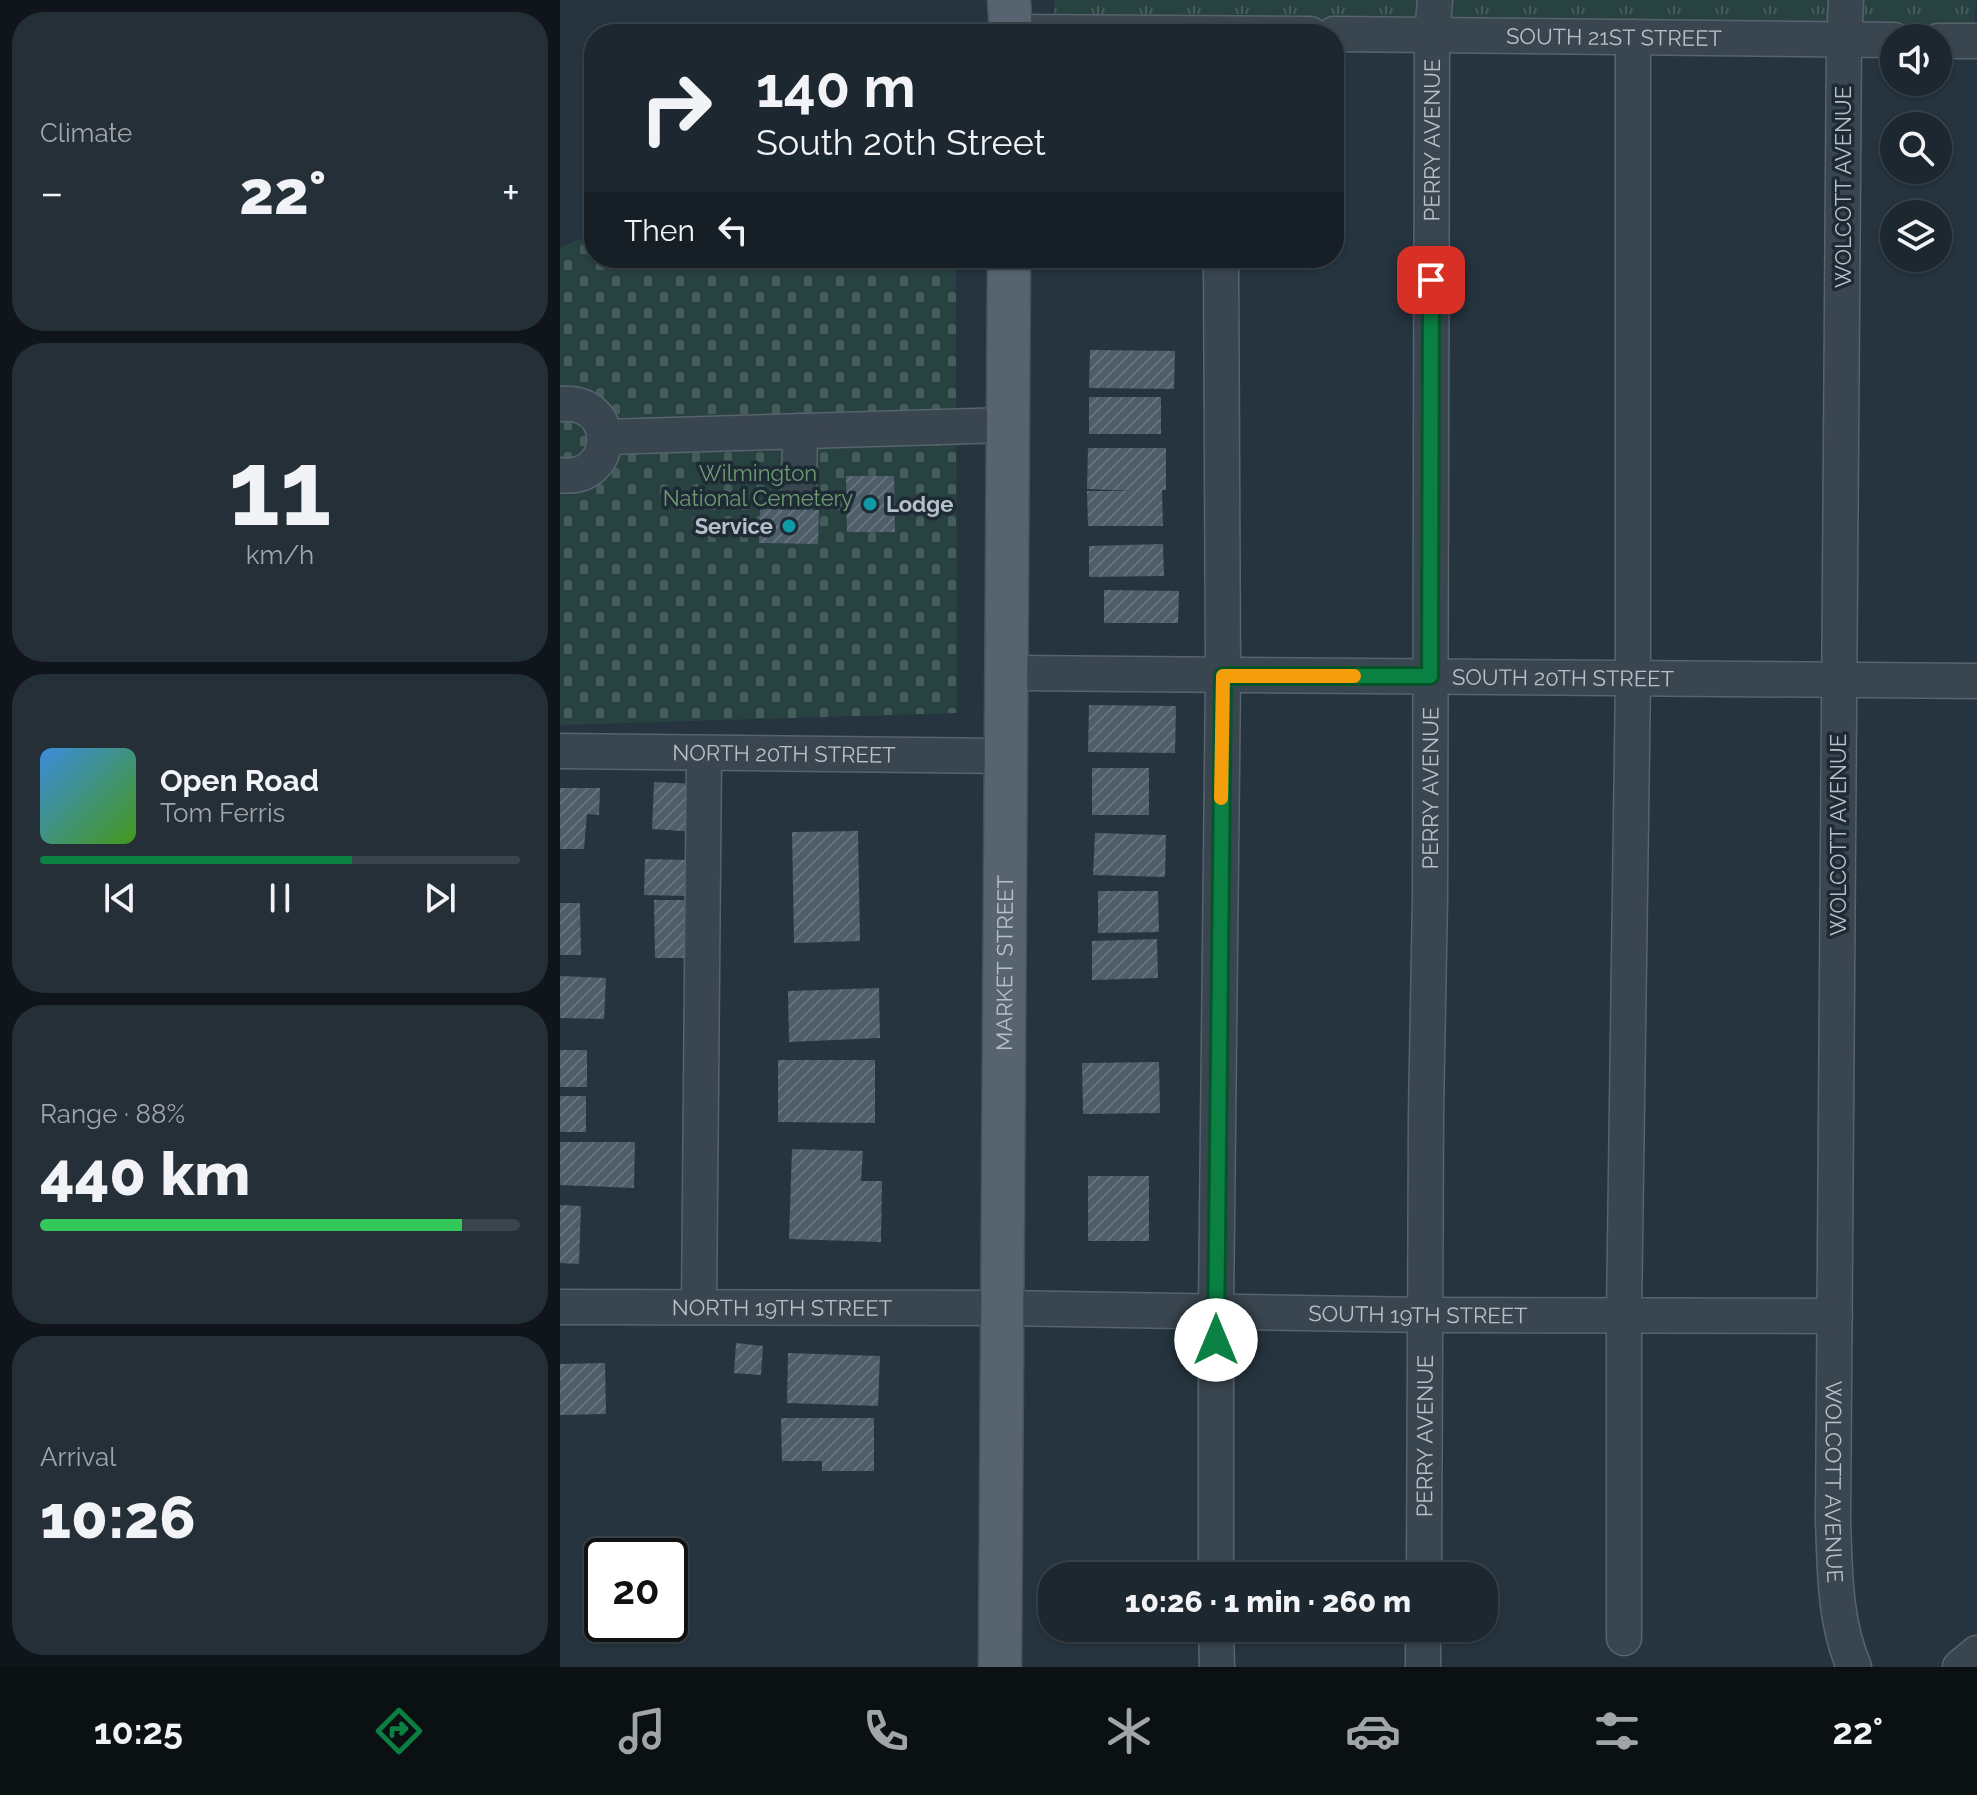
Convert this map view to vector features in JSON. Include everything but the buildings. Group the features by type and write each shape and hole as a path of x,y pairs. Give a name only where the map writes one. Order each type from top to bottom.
{"main road":[{"name":"MARKET STREET","path":"1000,1667 1009,268"}],"street":[{"name":"PERRY AVENUE","path":"1424,1562 1430,897 1432,36 1435,0"},
{"name":"WOLCOTT AVENUE","path":"1846,0 1833,1520 1841,1626 1854,1667"},
{"path":"1010,22 1048,24"},
{"name":"SOUTH 21ST STREET","path":"1344,34 1880,40"},
{"path":"1624,1638 1624,1315 1633,678 1633,37"},
{"path":"1952,41 1977,41"},
{"path":"1216,1562 1223,676 1221,268"},
{"path":"560,404 574,403 596,414 605,437 599,459 591,468 581,474 560,475"},
{"path":"605,437 1008,425"},
{"path":"799,489 800,431"},
{"name":"SOUTH 20TH STREET","path":"1007,673 1977,681"},
{"name":"NORTH 20TH STREET","path":"560,751 1007,756"},
{"path":"699,1307 704,753"},
{"name":"NORTH 19TH STREET","path":"560,1307 1003,1308"},
{"name":"SOUTH 19TH STREET","path":"1003,1308 1426,1315 1835,1316"},
{"path":"1216,1642 1217,1667"},
{"path":"1423,1642 1423,1667"},
{"path":"1960,1667 1977,1653"}],"green space":[{"path":"1054,0 1976,0 1973,41 1952,39 1952,24 1880,24 1880,38 1344,34 1344,24 1055,24"},
{"name":"Wilmington National Cemetery","path":"584,237 584,268 956,268 957,713 560,725 560,248"}],"slow traffic":[{"path":"1221,798 1223,676 1354,676"}],"place":[{"name":"Lodge","path":"870,504"},
{"name":"Service","path":"789,526"}],"route":[{"path":"1216,1340 1223,676 1430,676 1431,280"}]}
